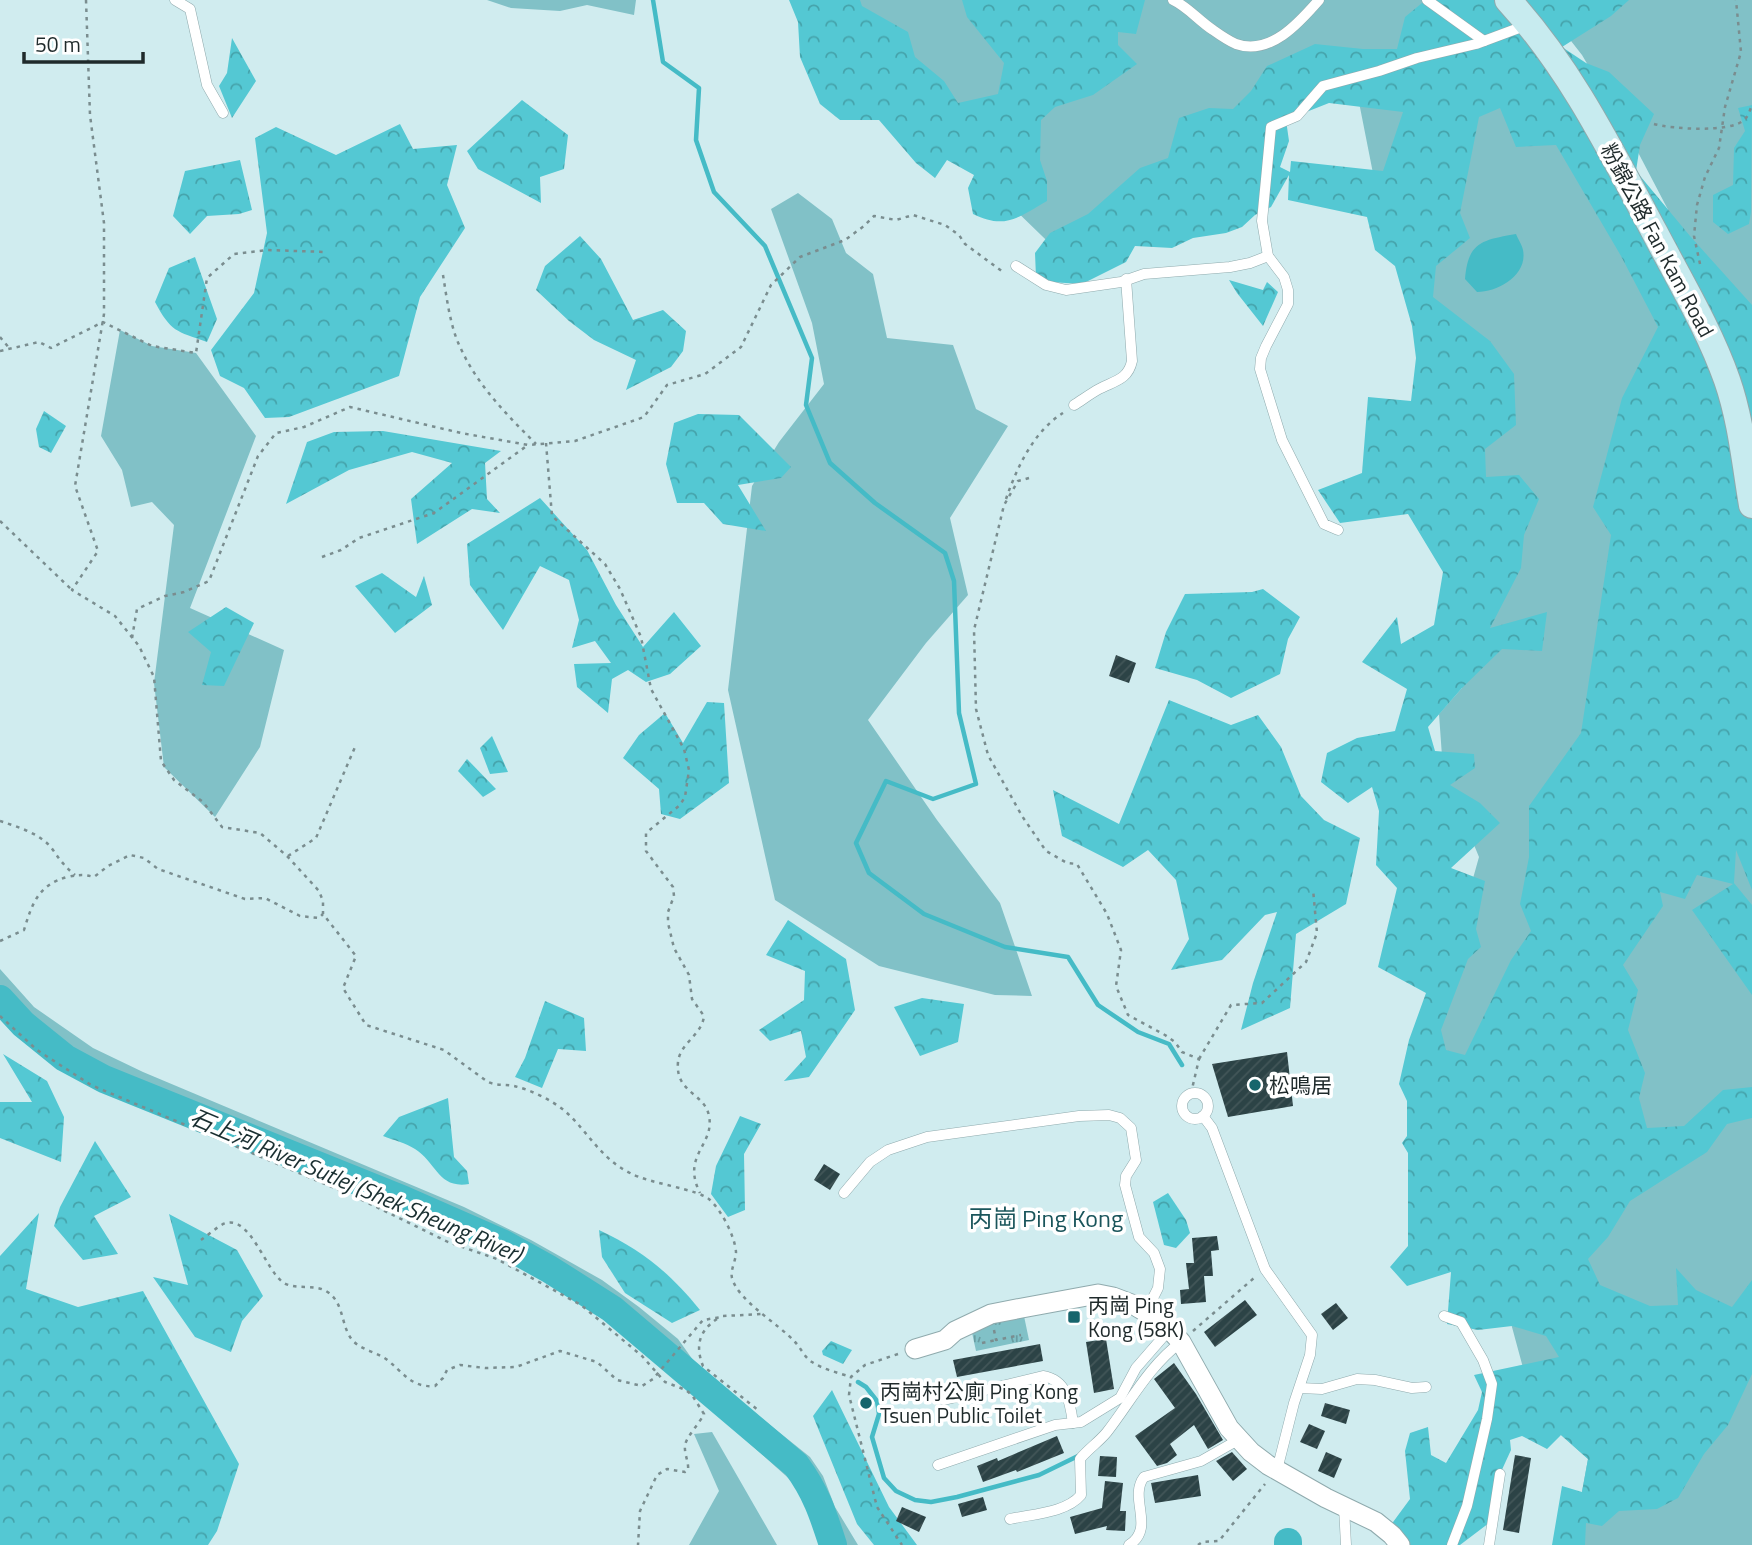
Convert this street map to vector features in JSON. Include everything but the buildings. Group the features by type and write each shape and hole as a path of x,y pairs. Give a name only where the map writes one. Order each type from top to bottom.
{"main road":[{"name":"粉錦公路 Fan Kam Road","path":"1508,0 1563,67 1599,127 1717,356 1728,381 1739,423 1752,505"}],"street":[{"path":"915,1349 945,1340 955,1331 991,1314 1098,1294 1113,1297 1146,1312 1175,1335 1238,1440 1277,1469 1384,1528 1400,1545"}],"lane":[{"path":"175,0 190,9 206,85 223,113"},
{"path":"1173,0 1237,45 1263,46 1281,37 1319,0"},
{"path":"1427,0 1484,41"},
{"path":"1338,530 1324,524 1282,440 1260,369 1266,346 1288,304 1284,277 1268,256 1262,221 1271,127 1297,116 1323,86 1484,41 1530,24"},
{"path":"1016,266 1046,285 1066,290 1121,282 1144,274 1230,267 1268,256"},
{"path":"1074,405 1100,388 1123,379 1131,369 1126,279"},
{"path":"844,1193 870,1162 888,1150 927,1136 1079,1115 1109,1115 1120,1118 1130,1128 1136,1160 1126,1177 1125,1185 1139,1237 1153,1253 1160,1269 1158,1288 1146,1312"},
{"path":"1203,1116 1212,1128 1265,1269 1312,1335 1310,1354 1277,1469"},
{"path":"1444,1316 1461,1322 1483,1360 1492,1384 1488,1419 1467,1506 1452,1545"},
{"path":"938,1465 1055,1425 1081,1422 1120,1398 1136,1368 1175,1335"},
{"path":"1010,1519 1056,1509 1081,1495 1080,1460 1096,1446 1135,1395 1144,1378 1167,1353 1175,1335"},
{"path":"944,1400 1043,1376 1052,1377 1067,1393 1073,1423"},
{"path":"1300,1388 1322,1389 1357,1379 1412,1388 1426,1387"},
{"path":"1129,1545 1137,1540 1142,1527 1138,1492 1144,1477 1201,1461 1238,1440"},
{"path":"1489,1545 1500,1474"},
{"path":"1344,1507 1346,1545"}],"path":[{"path":"72,590 98,551 75,486 103,322 104,223 90,115 86,0"},
{"path":"1700,264 1694,236 1697,205 1705,177 1719,148 1725,107 1741,52 1736,0"},
{"path":"1654,124 1685,130 1736,125 1746,119 1752,105"},
{"path":"132,638 137,609 209,581 258,456 276,433 304,426 350,407 461,433 528,445 575,441 644,417 667,385 705,374 741,346 771,285 800,257 845,240 874,216 896,220 913,215 929,218 959,234 965,244 985,256 1007,275 1016,266"},
{"path":"103,322 152,346 195,353 207,278 234,254 267,250 326,252"},
{"path":"443,275 461,349 495,402 536,444"},
{"path":"0,351 39,342 51,348 103,322"},
{"path":"0,337 10,349"},
{"path":"1074,405 1047,423 1016,471 1004,505 974,630 976,709 988,755 1022,816 1045,851 1067,863 1077,864 1107,914 1121,950 1116,986 1129,1015 1175,1042 1182,1052 1199,1059"},
{"path":"546,443 552,516 605,564 620,589 641,637 650,690 684,749 689,770 685,797 680,805 646,833 645,840 646,852 673,887 674,896 668,912 668,923 674,948 690,975 692,999 704,1016 703,1023 683,1047 677,1067 680,1081 688,1092 705,1105 709,1115 706,1135 693,1172 693,1179 700,1194"},
{"path":"322,557 341,550 359,538 434,513 528,445"},
{"path":"1004,505 1018,481 1029,478"},
{"path":"0,521 72,590 115,616 132,638 153,677 161,761 174,780 204,802 222,827 260,833 287,856 318,891 323,901 323,914 356,956 343,988 366,1025 444,1050 488,1083 496,1086 511,1085 550,1101 566,1112 593,1145 620,1167 633,1175 667,1187 700,1194 712,1201 728,1228 736,1252 733,1280 754,1308 795,1342 808,1360 851,1377"},
{"path":"287,856 316,838 355,747"},
{"path":"0,821 37,836 75,875"},
{"path":"0,941 24,930 32,904 40,891 55,881 82,874 94,877 130,855 144,858 158,869 245,899 265,898 300,916 319,918 323,914"},
{"path":"1192,1089 1199,1059 1231,1005 1262,1003 1306,962 1317,933 1313,889"},
{"path":"0,1016 37,1050 91,1085 358,1198 448,1242 497,1259 581,1305 659,1373 665,1382 686,1390 704,1413 684,1449 688,1470 685,1472 667,1469 660,1472 646,1495 638,1521 638,1545"},
{"path":"201,1240 230,1222 245,1227 270,1268 285,1283 326,1291 341,1308 353,1341 385,1359 410,1381 425,1387 435,1386 447,1370 460,1365 485,1368 516,1367 560,1351 597,1362 617,1380 642,1386 659,1373 704,1320 762,1314"},
{"path":"1175,1335 1265,1269"},
{"path":"991,1314 996,1340"},
{"path":"722,1317 715,1319 704,1329 698,1343 699,1356 703,1366 758,1410"},
{"path":"982,1343 1021,1335"},
{"path":"902,1545 877,1507 849,1395 851,1377 865,1365 915,1349"},
{"path":"1198,1545 1202,1542 1219,1541 1277,1469"}],"green space":[{"path":"487,0 636,0 634,15 587,5 560,11 511,8"},
{"path":"789,0 860,0 862,6 908,32 915,57 944,81 958,103 998,94 1004,63 967,17 962,0 1145,0 1136,34 1118,32 1118,45 1137,64 1093,95 1055,107 1041,120 1040,160 1047,181 1047,201 1012,220 994,221 973,214 968,188 974,175 947,160 935,178 916,163 879,120 840,120 820,104 800,57 798,22"},
{"path":"813,0 1486,0 1596,156 1752,582 1752,1545 1572,1545 1588,1459 1535,1412 1431,1028 1479,857 1443,770 1439,714 1462,688 1436,342 1383,224 1355,82 1323,84 1121,248 1076,269 831,31"},
{"path":"1422,0 1629,0 1611,16 1562,47 1586,63 1609,72 1654,114 1640,145 1636,171 1752,305 1752,890 1736,850 1734,883 1752,905 1752,995 1692,910 1733,884 1697,875 1685,899 1660,892 1663,906 1623,965 1638,990 1628,1030 1645,1073 1639,1098 1647,1128 1684,1126 1723,1090 1752,1087 1752,1118 1727,1124 1707,1152 1630,1201 1608,1237 1588,1259 1600,1285 1650,1306 1678,1305 1676,1268 1696,1290 1732,1307 1752,1280 1752,1374 1728,1425 1704,1454 1678,1498 1657,1509 1619,1511 1602,1526 1586,1523 1585,1545 1552,1545 1562,1486 1582,1492 1588,1459 1561,1435 1547,1449 1522,1436 1510,1440 1511,1450 1500,1474 1489,1523 1460,1545 1393,1545 1385,1533 1410,1499 1405,1451 1410,1433 1428,1427 1431,1455 1446,1463 1478,1410 1482,1392 1474,1375 1559,1357 1546,1336 1512,1326 1478,1330 1447,1324 1451,1272 1407,1286 1390,1267 1408,1246 1408,1153 1402,1143 1407,1136 1407,1101 1399,1084 1409,1040 1426,993 1378,967 1397,888 1376,865 1379,811 1372,787 1348,803 1321,782 1327,753 1357,738 1395,731 1407,689 1362,662 1397,617 1401,644 1434,625 1443,572 1408,514 1340,523 1318,490 1362,473 1368,397 1411,401 1416,358 1412,326 1395,266 1375,250 1367,217 1288,200 1289,175 1271,207 1255,215 1242,227 1226,233 1193,238 1172,248 1135,246 1126,262 1082,284 1050,282 1036,277 1035,253 1050,233 1088,214 1140,168 1168,158 1179,118 1209,108 1233,109 1251,91 1267,66 1315,44 1397,49 1405,17 1422,3","holes":["1329,103 1403,112 1383,171 1291,161 1290,172 1280,167 1289,141 1286,120","1500,108 1516,147 1556,145 1621,256 1658,327 1622,398 1593,507 1611,535 1581,733 1529,806 1529,857 1520,904 1531,931 1511,960 1465,1055 1446,1050 1441,1030 1468,959 1481,947 1476,929 1485,881 1451,868 1500,823 1480,803 1450,785 1475,768 1474,754 1435,751 1428,727 1462,688 1502,649 1542,651 1547,612 1490,628 1521,568 1524,535 1539,499 1519,475 1486,477 1485,449 1516,425 1514,374 1490,341 1433,297 1436,266 1470,238 1460,213 1479,117"]},
{"path":"1539,0 1752,0 1752,404 1699,269 1630,137 1582,55"},
{"path":"232,38 256,81 232,118 219,86 227,73"},
{"path":"522,100 568,135 564,169 540,177 541,203 478,169 467,151"},
{"path":"1752,105 1749,224 1728,234 1713,222 1713,195 1733,185 1734,148 1745,131 1738,108"},
{"path":"400,124 413,149 457,145 447,185 465,228 420,297 399,376 289,417 265,418 244,388 220,376 211,350 254,293 267,233 255,138 276,127 336,155"},
{"path":"240,160 252,210 239,214 207,216 190,234 173,216 185,171"},
{"path":"798,193 832,219 846,253 873,274 887,338 953,345 976,409 1008,426 950,518 968,595 926,643 868,720 937,820 1000,903 1032,996 995,995 879,966 775,900 728,690 752,486 779,442 824,384 812,323 771,209"},
{"path":"580,236 601,259 633,320 663,310 686,331 683,351 671,367 626,390 636,360 594,340 536,290 545,266"},
{"path":"195,257 217,319 207,342 175,329 155,302 169,268"},
{"path":"1229,280 1263,290 1267,282 1278,292 1263,326 1237,293"},
{"path":"120,330 152,346 196,353 256,436 190,608 284,650 260,747 215,817 164,767 154,683 174,525 152,502 131,507 122,470 101,436"},
{"path":"44,411 66,426 51,453 39,447 36,429"},
{"path":"698,414 739,415 791,467 781,478 738,485 766,531 723,524 704,503 677,503 666,464 674,423"},
{"path":"383,431 501,451 485,463 487,499 500,513 472,509 417,544 411,499 452,463 412,452 349,470 286,504 307,442 334,432"},
{"path":"540,498 587,550 616,605 643,647 674,612 701,646 670,674 646,682 628,670 612,679 608,713 577,687 574,664 611,663 595,641 572,648 579,620 569,580 540,566 503,630 470,585 467,544"},
{"path":"382,573 416,597 424,576 432,605 395,633 355,586"},
{"path":"1263,589 1300,617 1288,639 1280,674 1231,698 1197,680 1155,668 1166,632 1185,594 1252,592"},
{"path":"226,607 254,623 224,686 202,685 211,652 188,632"},
{"path":"1169,700 1231,725 1258,715 1281,747 1301,796 1324,820 1360,838 1346,904 1296,934 1290,1008 1241,1030 1253,983 1277,912 1265,915 1222,960 1171,970 1189,939 1176,880 1148,850 1123,867 1062,836 1053,790 1119,824"},
{"path":"707,702 724,703 729,783 680,819 661,814 659,789 623,758 639,735 665,713 683,743"},
{"path":"492,736 508,772 490,774 480,748"},
{"path":"467,759 496,789 483,797 458,771"},
{"path":"788,920 846,959 855,1010 809,1077 784,1081 806,1057 801,1031 770,1041 759,1030 804,1000 805,971 766,955"},
{"path":"0,969 34,1007 93,1048 143,1072 464,1207 531,1240 602,1280 678,1339 698,1367 810,1457 823,1476 835,1507 858,1545 828,1545 821,1524 795,1484 617,1325 575,1294 499,1255 369,1197 141,1103 91,1086 59,1068 12,1027 0,1012"},
{"path":"922,998 964,1004 958,1042 920,1056 894,1007"},
{"path":"545,1001 584,1018 586,1051 558,1049 542,1088 515,1077 525,1058"},
{"path":"3,1054 47,1081 64,1117 61,1162 0,1138 0,1102 32,1102"},
{"path":"448,1098 454,1157 467,1171 469,1184 451,1183 415,1149 383,1136 399,1117"},
{"path":"740,1116 761,1124 744,1154 745,1210 728,1217 711,1194 716,1166"},
{"path":"95,1141 131,1197 94,1216 118,1254 83,1260 54,1226 60,1207"},
{"path":"1168,1193 1186,1220 1190,1233 1176,1248 1164,1245 1153,1202"},
{"path":"39,1213 26,1289 78,1307 143,1291 239,1464 217,1531 208,1545 0,1545 0,1256"},
{"path":"169,1214 237,1250 263,1296 242,1321 231,1352 195,1337 153,1277 188,1285"},
{"path":"599,1230 629,1246 654,1264 677,1284 700,1310 672,1323 625,1293 602,1257"},
{"path":"1024,1316 1029,1340 976,1351 971,1328"},
{"path":"831,1341 852,1350 843,1364 823,1355 822,1351"},
{"path":"832,1390 889,1507 917,1545 874,1545 857,1524 813,1416"},
{"path":"712,1432 777,1545 689,1545 719,1491 694,1434"}],"shaded area":[{"path":"1516,234 1522,248 1521,267 1502,285 1477,292 1465,279 1473,250 1494,238"}],"waterway":[{"path":"653,0 663,62 699,88 696,140 714,192 765,246 812,358 806,405 830,463 875,503 945,553 954,581 959,713 976,784 933,799 886,781 856,843 869,873 924,914 1005,947 1068,957 1098,1005 1138,1032 1169,1044 1182,1065"},
{"name":"石上河 River Sutlej (Shek Sheung River)","path":"0,999 23,1024 65,1058 104,1079 404,1200 502,1243 612,1309 796,1465 814,1494 833,1545"},
{"path":"858,1382 866,1387 877,1401 879,1414 872,1437 884,1478 896,1491 915,1500 931,1502 957,1497 1039,1475 1078,1456"}],"place":[{"name":"松鳴居","path":"1255,1085"},
{"name":"丙崗 Ping Kong (58K)","path":"1074,1317"},
{"name":"丙崗村公廁 Ping Kong Tsuen Public Toilet","path":"866,1403"}],"district":[{"name":"丙崗 Ping Kong","path":"1046,1218"}]}
